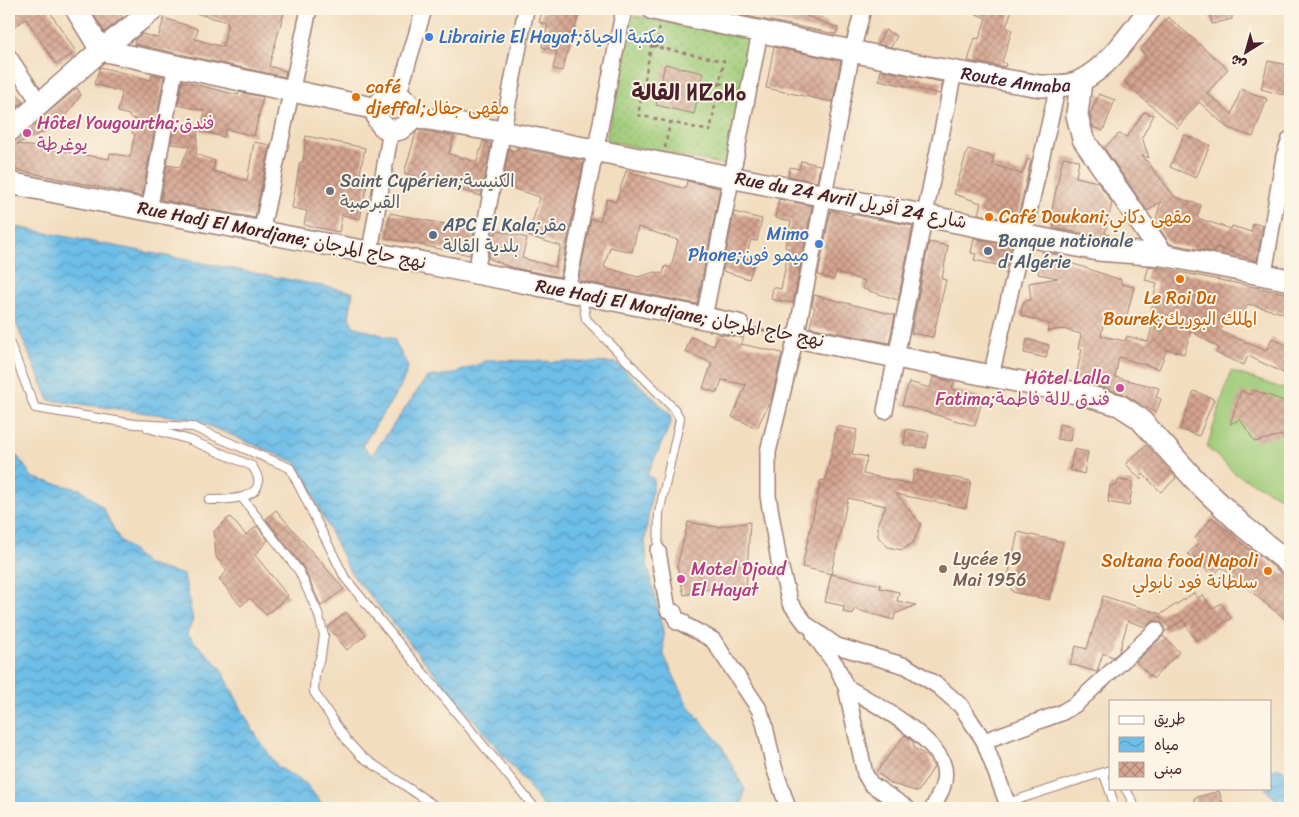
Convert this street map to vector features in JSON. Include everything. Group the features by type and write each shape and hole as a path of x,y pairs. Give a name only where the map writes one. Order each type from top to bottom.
{"street":[{"path":"76,9 101,50 176,64 290,92 377,109"},
{"path":"9,131 39,102 154,9"},
{"path":"261,233 308,9"},
{"path":"398,96 424,9"},
{"path":"476,272 526,9"},
{"path":"575,292 594,151 624,9"},
{"name":"Route Annaba","path":"653,9 852,52 954,72 1040,86 1058,86 1081,81 1117,50 1150,9"},
{"path":"863,9 852,52 796,337 768,452 766,470 768,496 784,583 790,603 836,665 846,687 865,774 871,784 907,808"},
{"path":"704,318 760,32"},
{"path":"9,57 39,102"},
{"path":"149,211 176,64"},
{"path":"885,411 954,72"},
{"path":"1081,81 1077,115 1083,139 1163,256"},
{"path":"991,376 1058,86"},
{"path":"398,96 410,105 412,116 406,126 391,130 386,128 379,120 377,109 382,100 398,96"},
{"name":"Rue du 24 Avril شارع 24 أفريل","path":"412,116 823,194 1098,250 1163,256 1290,280"},
{"path":"370,251 391,130"},
{"path":"1264,274 1284,156 1290,139"},
{"name":"Rue Hadj El Mordjane; نهج حاج المرجان","path":"9,183 261,233 370,251 738,325"},
{"name":"Rue Hadj El Mordjane; نهج حاج المرجان","path":"796,337 1098,399 1128,410 1149,429 1198,483 1243,526 1290,564"},
{"path":"658,551 668,610 674,612 677,622 682,621 685,625 713,640 758,709 766,730 774,767 788,808"},
{"path":"806,624 837,646 906,666 938,686 961,706 984,741 1008,806"},
{"path":"984,741 1061,713 1076,704 1156,630"},
{"path":"846,687 887,712 924,740 939,756 944,770 944,779 933,808"}],"lane":[{"path":"575,292 586,319 675,410 680,418 659,513 658,551"},
{"path":"9,341 35,408 135,424 193,427 290,468 345,578 535,808"},
{"path":"135,424 190,440 252,466 257,474 258,482 254,491 242,499 209,500"},
{"path":"242,499 299,571 318,613 324,635 321,655 314,673 314,692 347,742 361,756 438,808"},
{"path":"1008,806 1107,771"},
{"path":"1111,790 1113,808"},
{"path":"1126,790 1134,808"}],"path":[{"path":"651,46 724,61 710,131 670,123 638,115 651,46"},
{"path":"719,84 737,87"},
{"path":"662,164 670,123"},
{"name":"Rue Hadj El Mordjane; نهج حاج المرجان","path":"738,325 796,337"}],"green space":[{"path":"630,15 755,40 730,166 606,141"},
{"path":"1231,371 1290,391 1290,502 1236,474 1207,447"}],"water":[{"path":"16,227 353,292 349,317 353,326 394,339 408,367 401,386 362,446 372,455 427,377 453,374 489,360 617,363 670,414 671,423 647,475 654,479 645,539 647,563 663,630 664,655 687,704 721,745 745,790 741,808 544,808 528,785 350,572 297,463 193,419 49,400 9,307 9,272"},
{"path":"9,453 18,457 33,478 82,490 103,508 119,539 148,565 184,575 193,620 187,634 220,667 251,727 277,766 306,784 325,808 9,808"},
{"path":"1277,767 1290,773 1290,808 1285,808 1266,790 1272,790 1272,771"}],"building":[{"path":"9,9 48,9 76,52 56,64 26,19 9,30"},
{"path":"90,9 115,9 123,17 104,32"},
{"path":"191,9 285,9 269,66 286,71 285,77 134,44 135,40 142,34 158,38 164,18 198,29 195,39 223,47 228,22 191,12"},
{"path":"543,9 572,9 580,11 562,71 553,69 557,51 542,47 548,25 539,22"},
{"path":"726,9 789,9 838,28 836,34 726,12"},
{"path":"965,9 1012,9 1006,27 1012,30 1002,62 1006,64 1005,67 968,61 975,38 979,39 986,18"},
{"path":"1209,9 1232,9 1232,19 1212,24"},
{"path":"1168,17 1228,69 1207,93 1232,114 1241,89 1267,99 1253,137 1228,128 1199,102 1177,128 1124,82 1146,56 1140,50"},
{"path":"885,30 897,36 891,47 878,44"},
{"path":"774,47 841,61 833,102 766,88"},
{"path":"1268,61 1288,65 1283,95 1261,89"},
{"path":"665,64 703,73 694,114 656,105"},
{"path":"100,67 151,80 152,74 164,76 142,196 12,169 12,143 77,88 81,95 59,125 17,144 109,159 110,153 130,157 135,134 132,133 135,119 118,112 122,92 94,84"},
{"path":"881,70 942,82 940,94 879,80"},
{"path":"182,81 238,95 239,92 263,97 254,136 226,129 224,137 201,131 205,111 178,105"},
{"path":"9,83 23,102 9,113"},
{"path":"1099,94 1115,100 1103,131 1093,127 1090,114"},
{"path":"1144,112 1154,115 1142,137 1149,158 1142,155 1175,197 1201,205 1197,218 1231,229 1232,226 1251,232 1253,223 1263,226 1257,261 1216,247 1214,252 1170,244 1155,222 1161,201 1148,211 1104,148 1119,134 1127,137"},
{"path":"174,127 198,129 196,154 215,161 213,171 247,181 254,142 270,145 255,218 161,200 167,165 180,167 190,146 171,144"},
{"path":"417,130 454,136 449,154 477,162 483,141 491,144 481,196 404,173"},
{"path":"1184,135 1210,145 1196,178 1170,167"},
{"name":"Saint Cypérien;الكنيسة القبرصية","path":"306,136 365,148 360,173 369,175 360,219 342,215 339,232 304,225 307,211 292,208 300,162 303,162"},
{"path":"518,148 584,161 560,277 510,267 488,258 493,233 496,234 497,230 527,238 522,258 555,267 561,246 528,236 540,197 502,185 509,149 516,152"},
{"path":"968,149 994,157 992,164 1022,174 1028,159 1031,160 1017,221 978,214 981,203 954,194"},
{"path":"1063,157 1079,160 1076,177 1098,182 1112,203 1105,233 1109,235 1108,238 1053,228 1054,225 1049,223"},
{"path":"801,161 820,165 817,182 788,176 790,167 799,169"},
{"path":"626,171 685,189 687,181 720,188 697,304 581,281 579,277 591,219 600,221 607,199 616,202","holes":["638,227 678,240 671,268 665,266 663,274 655,272 638,277 604,267 610,247 632,252"]},
{"path":"779,199 812,206 793,303 771,299 773,287 781,289 789,248 785,247 791,221 775,218"},
{"path":"831,210 851,216 851,214 913,226 898,300 863,289 865,281 836,272 834,280 818,275"},
{"path":"734,212 762,219 757,241 751,240 745,258 755,261 749,279 723,271"},
{"name":"APC El Kala;مقر بلدية القالة","path":"390,213 474,230 470,255 386,238"},
{"name":"Banque nationale d'Algérie","path":"974,238 1012,246 1006,267 974,260 976,254 971,253"},
{"path":"929,242 948,246 942,279 946,280 933,337 911,333"},
{"path":"1042,252 1063,256 1062,260 1121,280 1121,284 1134,287 1126,319 1105,314 1101,336 1125,341 1127,336 1148,342 1156,312 1151,311 1157,283 1145,280 1149,266 1290,294 1290,315 1248,304 1242,316 1233,311 1220,331 1266,351 1272,338 1290,347 1290,376 1248,356 1244,365 1216,353 1219,348 1191,331 1184,354 1167,349 1159,369 1119,357 1115,377 1159,388 1156,397 1161,399 1156,413 1123,393 1075,380 1082,349 1078,349 1081,334 1063,329 1047,331 1049,324 1020,315 1024,301 1031,300 1029,283 1058,278 1038,274"},
{"path":"814,295 895,315 889,343 810,327 815,307 812,306"},
{"path":"718,334 744,338 741,344 782,353 772,397 757,428 732,417 746,385 722,380 717,393 703,388 712,363 685,352 691,337 714,346"},
{"path":"1027,339 1049,345 1046,358 1024,353"},
{"path":"933,377 954,382 952,389 983,398 975,426 902,405 909,382 930,388"},
{"path":"1253,390 1290,403 1290,448 1281,435 1255,442 1240,419 1230,424 1241,391 1251,395"},
{"path":"1194,391 1214,399 1199,436 1180,429"},
{"path":"1059,424 1072,427 1070,441 1057,439"},
{"path":"837,426 857,430 852,454 867,457 863,474 912,484 914,470 971,481 966,508 896,494 921,524 913,543 902,550 888,547 878,537 878,522 886,506 848,498 831,574 802,567 821,480 825,481"},
{"path":"906,429 929,433 926,448 904,445"},
{"path":"1146,445 1176,478 1161,492 1142,473 1141,480 1126,464"},
{"path":"1074,449 1088,452 1084,474 1070,470"},
{"path":"1118,480 1133,482 1129,506 1108,502 1110,485 1117,486"},
{"path":"276,510 344,589 321,606 304,568 266,519"},
{"path":"230,517 246,535 257,526 268,540 255,555 288,596 266,615 250,598 241,606 219,579 227,571 216,557 214,531"},
{"path":"1212,517 1251,551 1252,549 1282,574 1290,576 1290,623 1221,567 1215,574 1211,574 1188,554 1199,542 1195,538"},
{"path":"688,522 717,527 750,522 746,590 718,587 684,595 677,566"},
{"path":"1018,532 1063,542 1049,600 1013,592 1007,581"},
{"path":"831,574 881,585 880,588 899,592 897,601 916,605 895,614 894,620 854,609 853,614 843,612 844,606 825,602"},
{"path":"1194,593 1197,598 1203,595 1212,609 1221,603 1231,618 1196,641 1183,620 1165,632 1163,624 1158,621 1153,621 1146,627 1128,621 1119,652 1113,657 1103,653 1097,672 1070,664 1076,646 1087,649 1103,596 1161,614"},
{"path":"346,612 366,635 347,650 328,627"},
{"path":"1163,636 1179,652 1153,679 1136,662"},
{"path":"905,735 913,742 914,748 927,756 934,767 918,792 892,784 876,772"},
{"path":"1219,791 1224,808 1197,808 1194,798"}],"place":[{"name":"Librairie El Hayat;مكتبة الحياة","path":"429,37"},
{"name":"café djeffal;مقهى جفال","path":"356,97"},
{"name":"Hôtel Yougourtha;فندق يوغرطة","path":"27,133"},
{"name":"Saint Cypérien;الكنيسة القبرصية","path":"330,191"},
{"name":"Café Doukani;مقهى دكاني","path":"989,217"},
{"name":"APC El Kala;مقر بلدية القالة","path":"433,235"},
{"name":"Mimo Phone;ميمو فون","path":"819,244"},
{"name":"Banque nationale d'Algérie","path":"988,251"},
{"name":"Le Roi Du Bourek;الملك البوريك","path":"1180,279"},
{"name":"Hôtel Lalla Fatima;فندق لالة فاطمة","path":"1120,388"},
{"name":"Lycée 19 Mai 1956","path":"943,569"},
{"name":"Soltana food Napoli سلطانة فود نابولي","path":"1268,571"},
{"name":"Motel Djoud El Hayat","path":"681,579"}],"district":[{"name":"القالة ⵍⵇⴰⵍⴰ","path":"689,92"}]}
